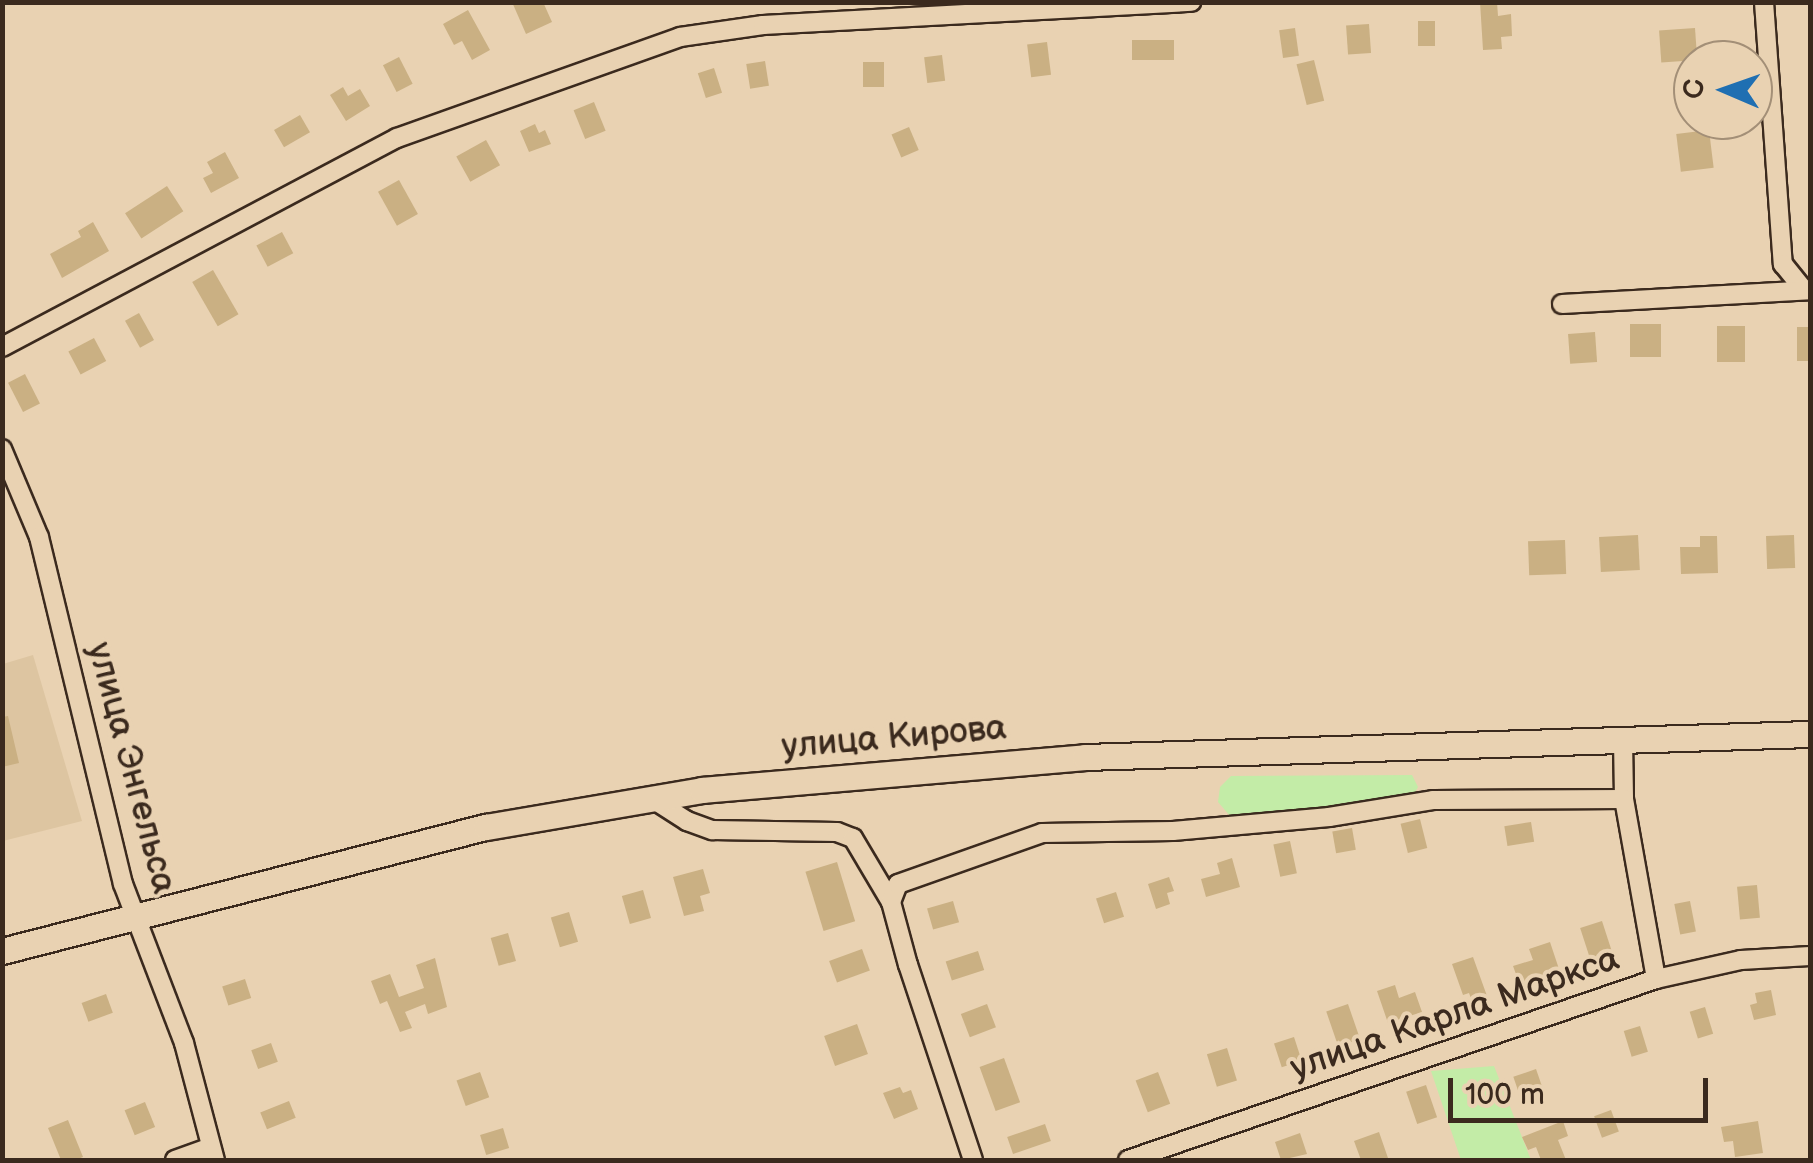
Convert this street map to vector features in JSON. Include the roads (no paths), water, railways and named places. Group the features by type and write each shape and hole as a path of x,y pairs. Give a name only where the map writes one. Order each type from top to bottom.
{"main road":[{"name":"улица Кирова","path":"2,951 486,827 651,798 1085,757 1810,734"}],"street":[{"path":"2,347 397,138 680,37 763,25 1191,2"},
{"path":"1764,2 1784,264 1807,290"},
{"path":"1562,304 1807,290"},
{"name":"улица Энгельса","path":"2,449 39,537 123,884 184,1042 213,1154"},
{"path":"1623,740 1624,799 1656,979"},
{"path":"651,798 687,821 712,830 836,832 854,838 891,902 972,1160"},
{"path":"891,902 898,884 1042,833 1173,831 1330,817 1433,800 1624,799"},
{"name":"улица Карла Маркса","path":"1128,1160 1656,979 1740,960 1810,956"},
{"path":"175,1160 213,1154"}]}
